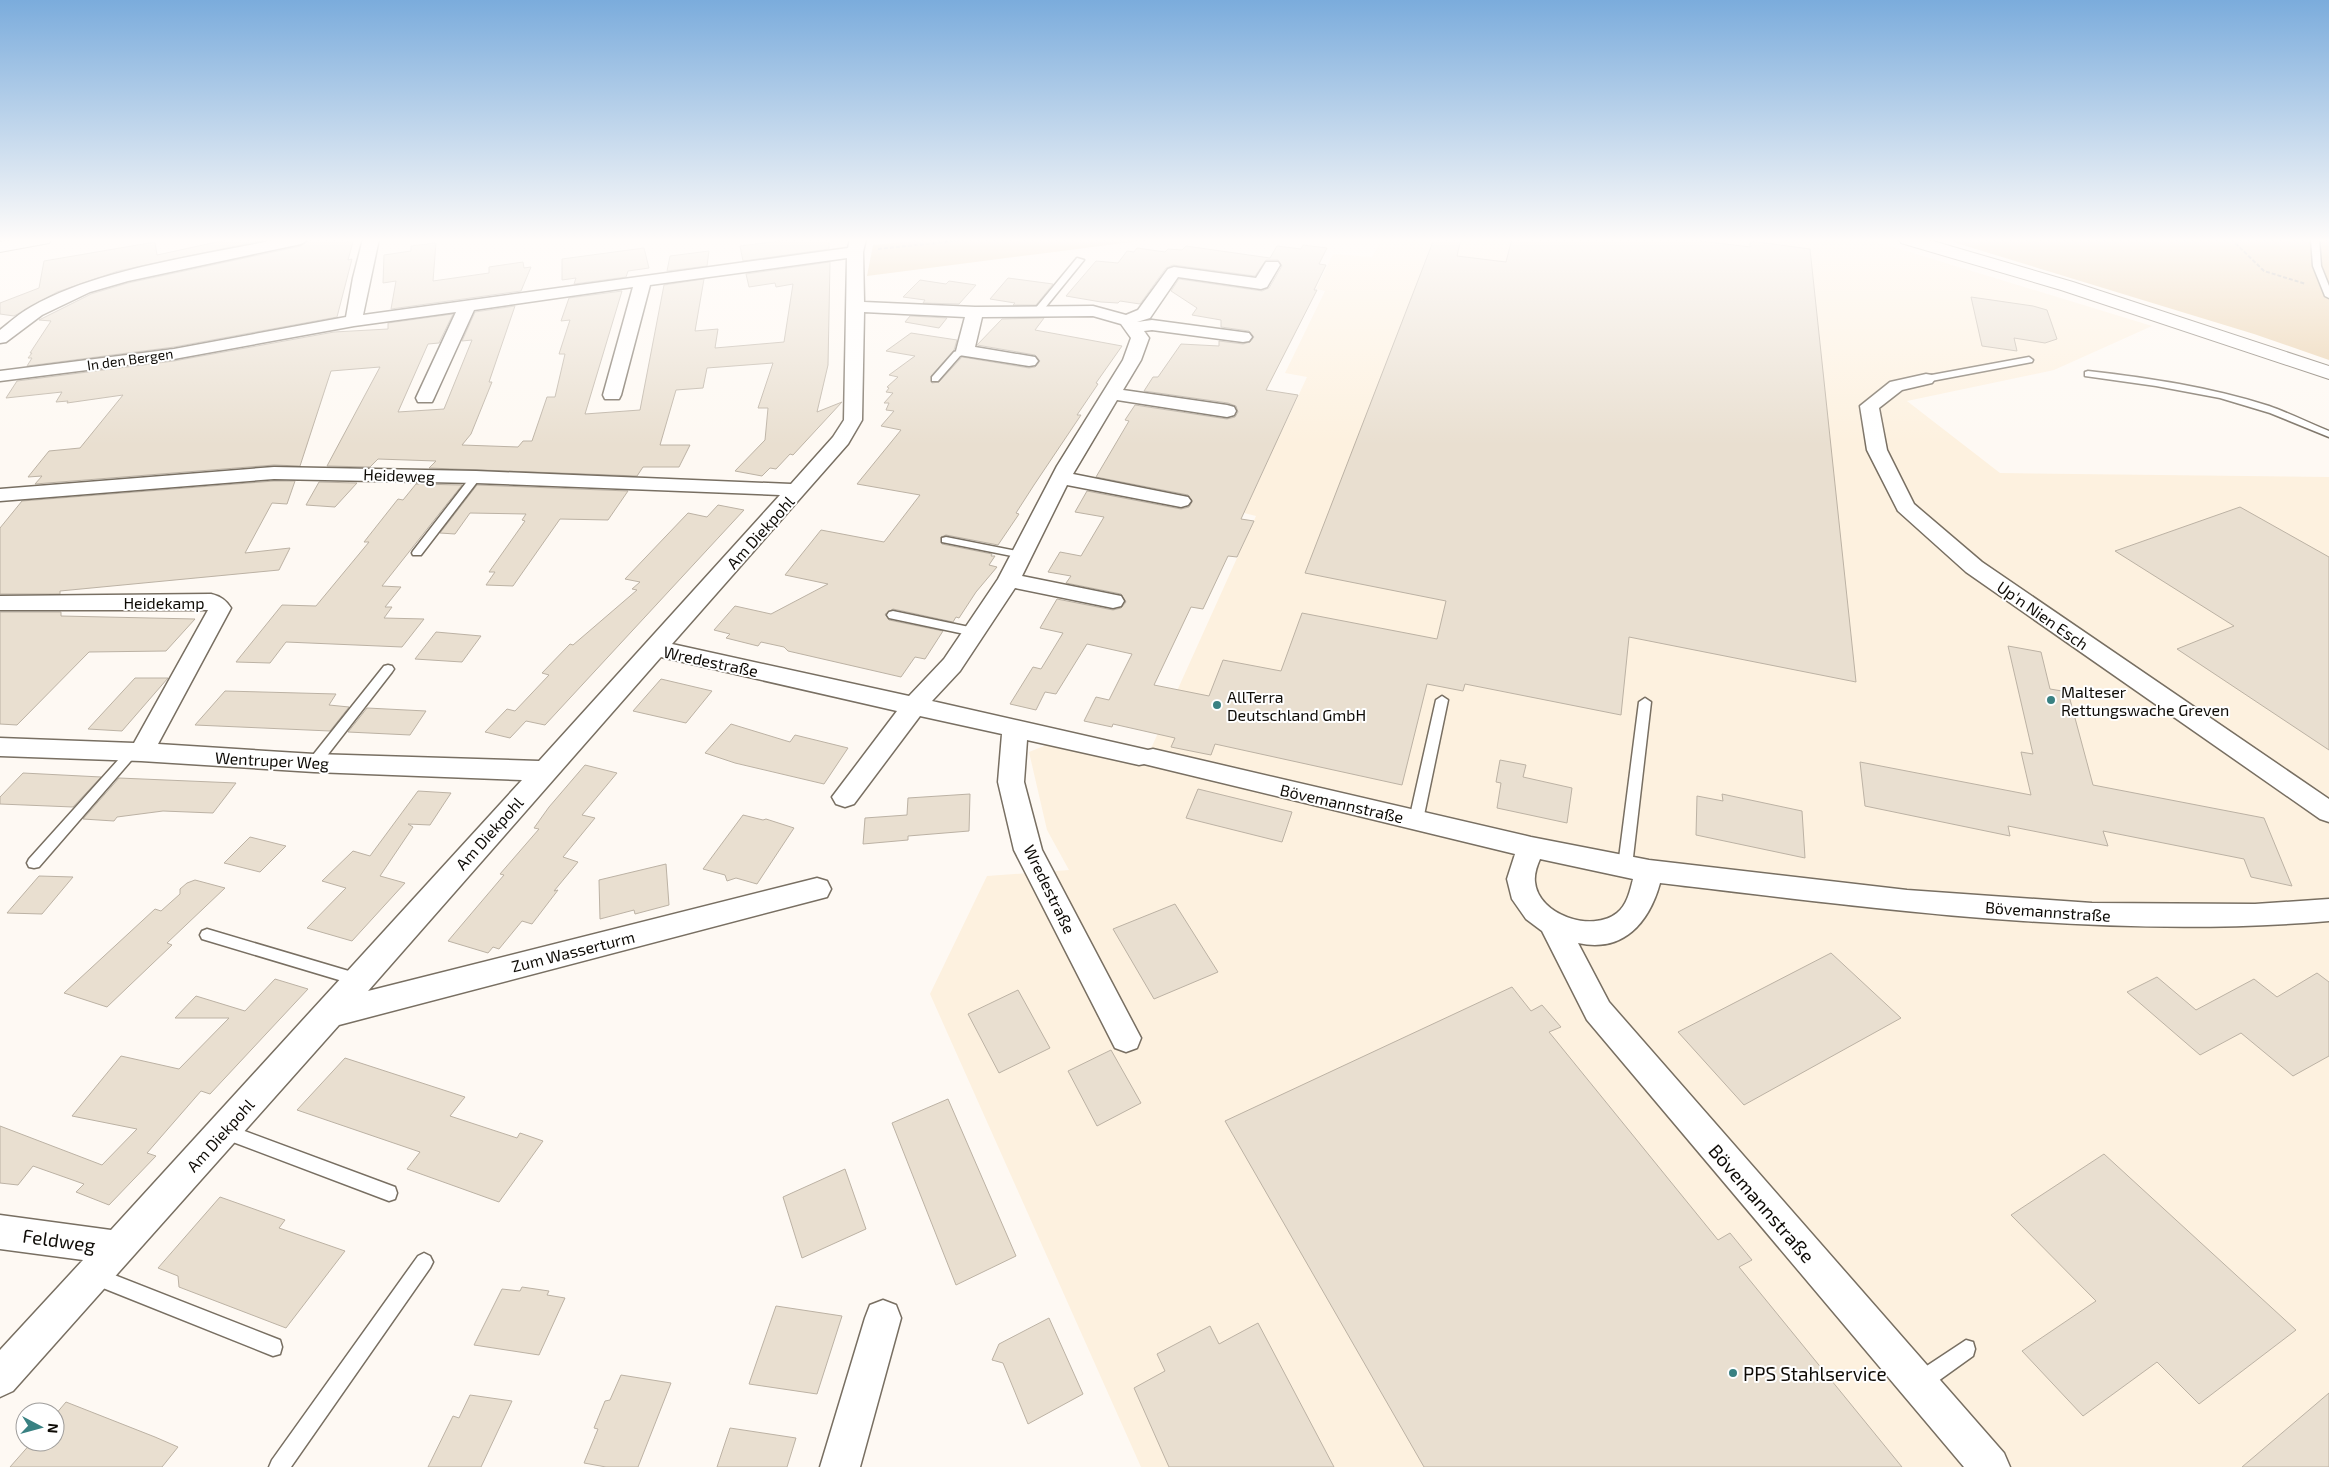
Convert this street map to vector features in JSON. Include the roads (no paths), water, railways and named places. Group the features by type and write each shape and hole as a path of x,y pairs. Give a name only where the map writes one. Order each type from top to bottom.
{"main road":[{"path":"2132,307 2329,373"}],"street":[{"path":"0,338 43,307"},
{"path":"354,321 356,307"},
{"name":"In den Bergen","path":"0,376 174,354 354,321 456,307"},
{"path":"425,398 466,307"},
{"path":"612,395 636,307"},
{"name":"Am Diekpohl","path":"0,1378 330,1014 544,771 841,440 853,420 856,307"},
{"path":"867,307 975,312 1093,311 1130,324 1152,325 1243,337"},
{"path":"1130,324 1144,314 1149,307"},
{"path":"975,312 965,350 1029,361"},
{"path":"845,797 914,706 952,665 1009,580 1061,478 1132,360 1140,338 1130,324"},
{"name":"Up'n Nien Esch","path":"1926,379 1896,386 1869,406 1877,450 1905,507 1974,567 2329,812"},
{"path":"1111,394 1227,412"},
{"name":"Heideweg","path":"0,495 274,474 476,478 798,490"},
{"path":"1061,478 1181,501"},
{"path":"1009,580 1113,601"},
{"name":"Heidekamp","path":"0,603 211,601 220,608 136,752"},
{"name":"Wredestraße","path":"654,648 1146,757"},
{"name":"Wredestraße","path":"1015,728 1011,782 1028,850 1126,1038"},
{"name":"Wentruper Weg","path":"0,747 136,752 314,763 544,771"},
{"name":"Bövemannstraße","path":"1146,757 1530,847 1637,868 1907,901 2092,915 2255,916 2329,910"},
{"name":"Bövemannstraße","path":"1530,847 1521,883 1526,901 1538,916 1554,926 1594,933 1613,931 1627,922 1644,894 1637,868"},
{"name":"Zum Wasserturm","path":"330,1014 817,889"},
{"name":"Bövemannstraße","path":"1554,926 1598,1011 1990,1467"},
{"name":"Feldweg","path":"0,1232 118,1248"},
{"path":"840,1467 883,1318"}],"lane":[{"path":"1038,312 1042,307"},
{"path":"935,379 957,354 965,350"},
{"path":"1926,379 2029,360"},
{"path":"2088,374 2159,382 2218,394 2267,408 2329,434"},
{"path":"417,552 476,478"},
{"path":"946,540 1022,555"},
{"path":"894,615 974,632"},
{"path":"314,763 388,669"},
{"path":"1416,820 1442,700"},
{"path":"1637,868 1645,702"},
{"path":"34,863 136,752"},
{"path":"207,935 359,980"},
{"path":"223,1131 389,1193"},
{"path":"279,1467 424,1262"},
{"path":"92,1276 273,1347"},
{"path":"1918,1383 1966,1349"}],"place":[{"name":"Malteser Rettungswache Greven","path":"2051,700"},
{"name":"AllTerra Deutschland GmbH","path":"1217,705"},
{"name":"PPS Stahlservice","path":"1733,1373"}]}
